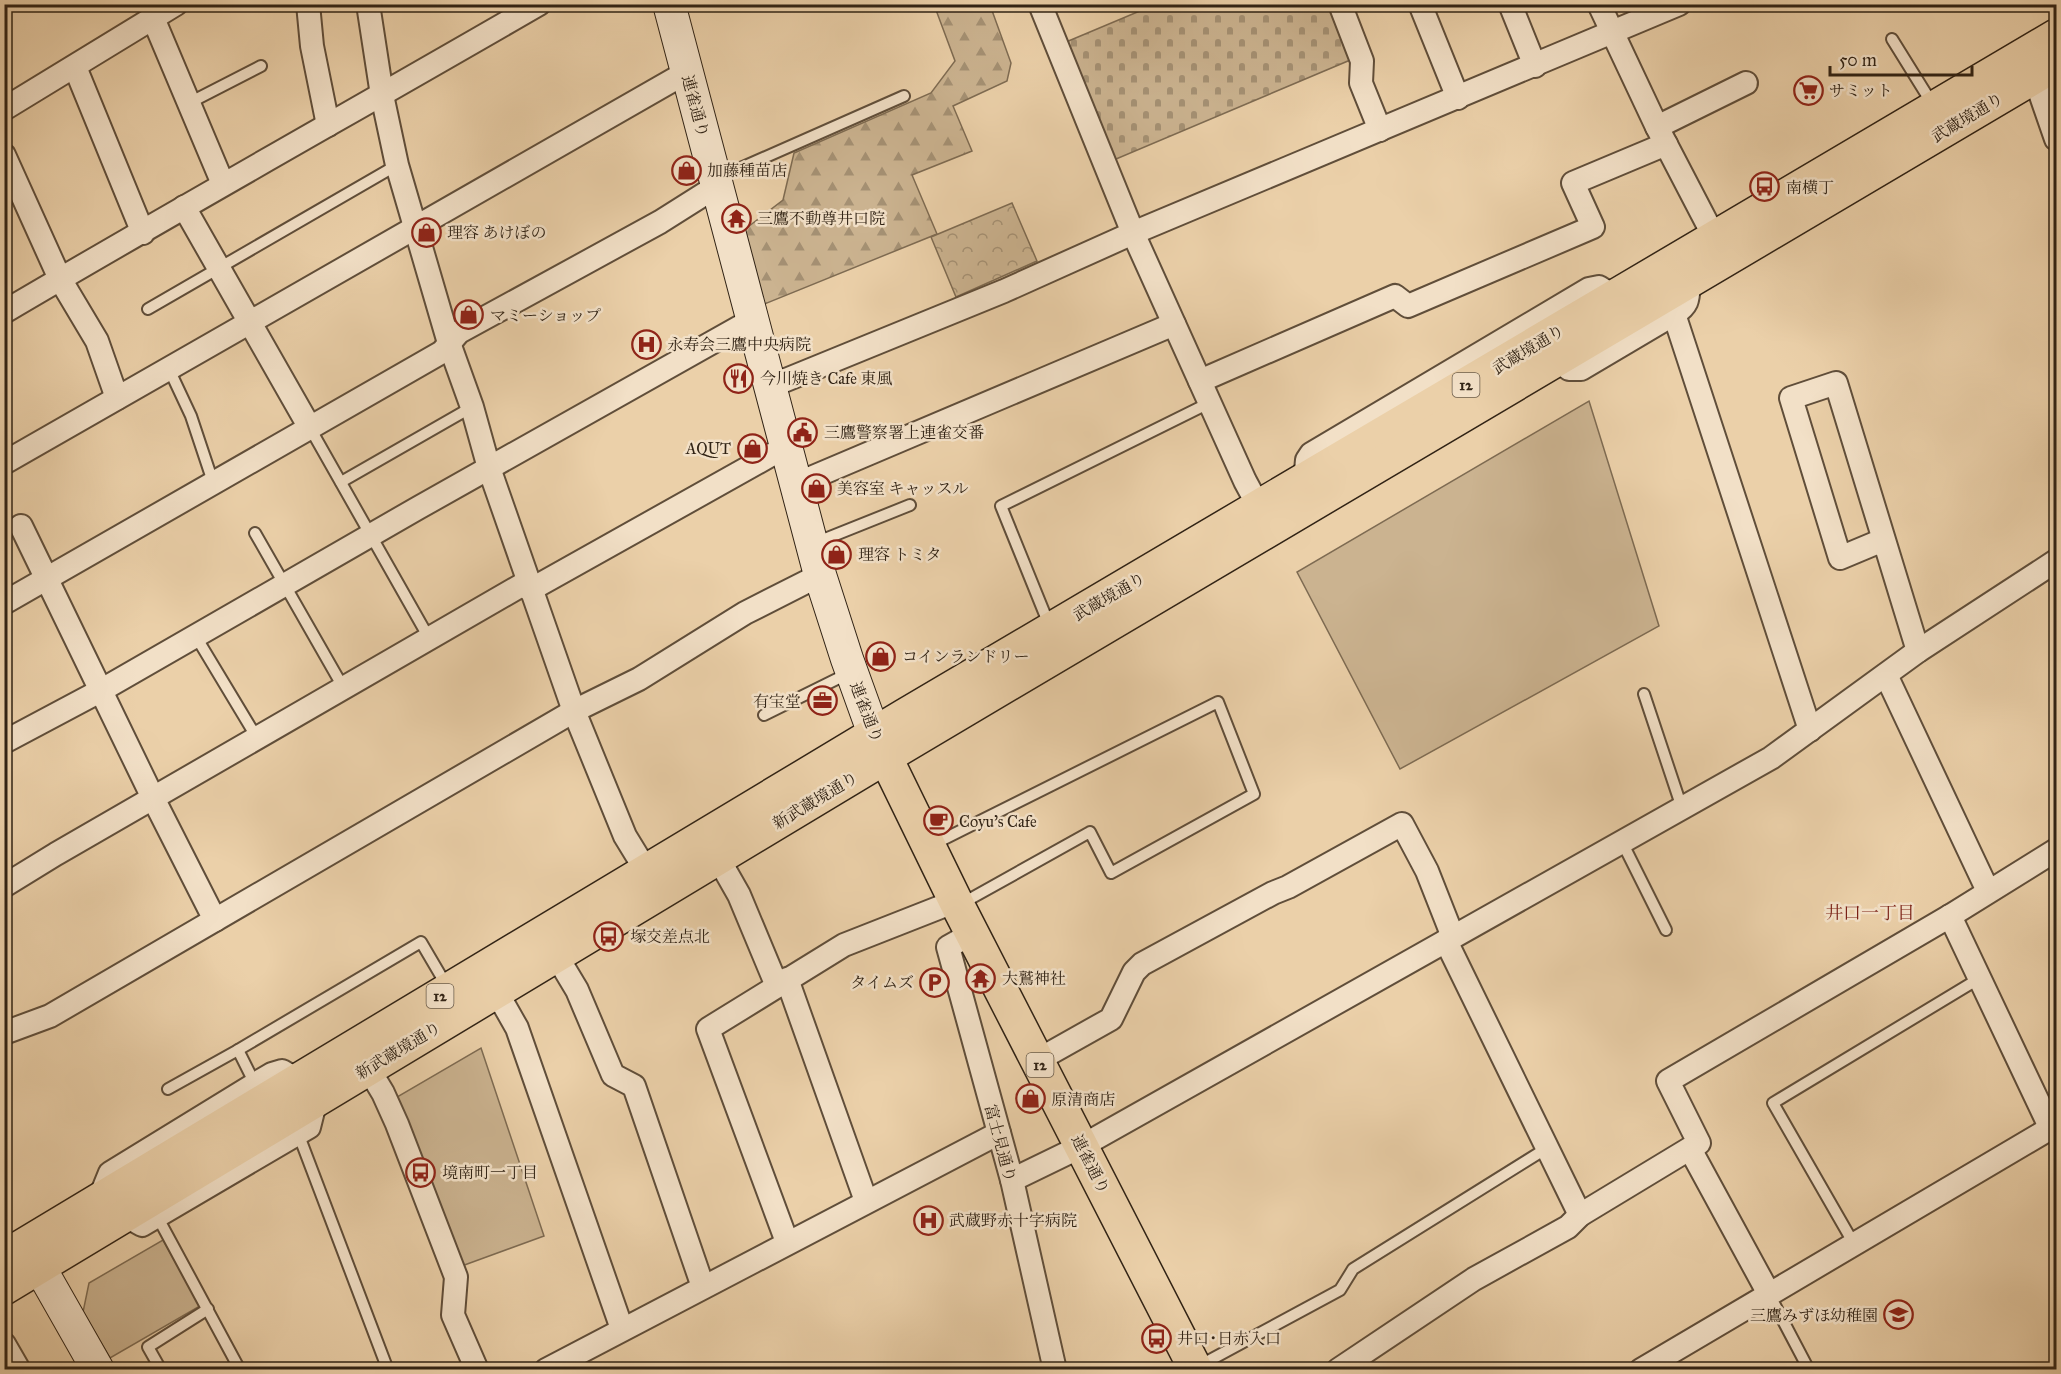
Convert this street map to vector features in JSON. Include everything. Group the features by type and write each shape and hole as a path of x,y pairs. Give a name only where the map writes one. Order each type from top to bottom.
{"main road":[{"name":"連雀通り","path":"669,4 820,575 852,672 880,746 962,913 1196,1369"},
{"name":"武蔵境通り","path":"880,746 1052,630 1615,297 1721,248 2039,65 2056,36"},
{"name":"武蔵境通り","path":"880,746 1558,359 1689,281 1721,248 1934,108 2039,65"},
{"name":"新武蔵境通り","path":"308,1090 368,1068 718,858 880,746"},
{"name":"新武蔵境通り","path":"4,1288 24,1256 111,1208 308,1090 449,991 647,872 880,746"},
{"path":"24,1256 98,1370"}],"street":[{"path":"4,109 176,4"},
{"path":"308,4 312,46 328,125"},
{"path":"368,4 382,95 397,165 449,343 472,407 489,468 574,711 625,836 647,872"},
{"path":"4,312 539,4"},
{"path":"1340,4 1362,61 1361,83 1380,130"},
{"path":"1420,4 1458,98"},
{"path":"1510,4 1535,66"},
{"path":"1599,4 1661,136 1721,248"},
{"path":"770,385 1004,291 1133,233 1679,4"},
{"path":"1048,7 1133,233 1209,403 1259,507"},
{"path":"153,18 223,184"},
{"path":"2039,65 2056,139"},
{"path":"75,67 143,233"},
{"path":"4,463 687,72"},
{"path":"1200,381 1395,296 1408,306 1593,227 1573,183 1661,136 1746,83"},
{"path":"4,155 60,279 97,341 117,398"},
{"path":"4,603 441,352 459,332 660,222 716,183"},
{"path":"184,207 310,428"},
{"path":"1558,359 1569,369 1581,369 1674,314 1684,308 1688,302 1689,281"},
{"path":"1674,314 1810,730"},
{"path":"4,742 100,691 284,584 753,320"},
{"path":"795,482 811,478 1174,324"},
{"path":"1883,540 1840,558 1791,398 1836,383 1918,651"},
{"path":"4,886 429,638 771,455 786,450"},
{"path":"21,526 100,691 215,920"},
{"path":"1012,1180 1082,1146 1771,758 1918,651 2056,561"},
{"path":"4,1033 50,1016 574,711 639,679 745,613 820,575"},
{"path":"1886,675 1988,891"},
{"path":"1038,1060 1111,1019 1134,972 1142,964 1402,824 1427,871 1450,939 1580,1215"},
{"path":"1338,1370 1474,1279 1568,1227 1580,1215 1699,1143 1668,1081 1950,916 2056,850"},
{"path":"718,858 739,895 782,983 866,1201"},
{"path":"787,1242 708,1029 844,945 962,913"},
{"name":"富士見通り","path":"962,913 948,947 1012,1180 1055,1370"},
{"path":"1641,1370 2054,1127 1950,916"},
{"path":"556,955 577,990 613,1075 634,1086 703,1287"},
{"path":"496,991 517,1028 622,1329"},
{"path":"368,1068 383,1093 397,1124 456,1277 453,1315 477,1370"},
{"path":"282,1071 308,1090 309,1127 142,1225 111,1208 110,1173 255,1084 282,1071"},
{"path":"546,1370 999,1133"},
{"path":"1690,1149 1769,1294"},
{"path":"4,1344 19,1370"}],"lane":[{"path":"1892,39 1934,108"},
{"path":"189,104 261,66"},
{"path":"716,183 903,96"},
{"path":"148,309 397,165"},
{"path":"169,369 191,416 213,482"},
{"path":"1052,630 1001,506 1209,403"},
{"path":"341,482 472,407"},
{"path":"310,428 429,638"},
{"path":"812,544 910,505"},
{"path":"255,533 343,687"},
{"path":"195,635 257,738"},
{"path":"764,714 852,672"},
{"path":"1644,694 1682,808"},
{"path":"929,846 1218,702 1254,794 1111,873 1090,832 962,913"},
{"path":"1622,842 1666,930"},
{"path":"168,1089 421,942 449,991"},
{"path":"1854,1244 1773,1103 1980,978"},
{"path":"238,1050 255,1084"},
{"path":"301,1141 388,1370"},
{"path":"1196,1369 1340,1290 1353,1269 1547,1148"},
{"path":"157,1216 240,1370"},
{"path":"1769,1294 1809,1370"},
{"path":"161,1370 148,1347 208,1310"}],"green space":[{"path":"1332,4 1355,58 1109,162 1059,45 1154,5"},
{"path":"951,5 990,5 1011,63 1007,81 953,106 972,151 912,175 937,234 762,305 740,233 783,200 794,153 931,93 955,61 936,10"},
{"path":"1012,203 1037,261 956,297 931,237"},
{"path":"1589,401 1659,626 1400,769 1297,572"},
{"path":"481,1048 544,1236 459,1267 397,1097"},
{"path":"163,1240 200,1306 110,1358 83,1312 89,1283"}],"place":[{"name":"サミット","path":"1808,90"},
{"name":"加藤種苗店","path":"686,170"},
{"name":"南横丁","path":"1765,187"},
{"name":"三鷹不動尊井口院","path":"736,218"},
{"name":"理容 あけぼの","path":"426,232"},
{"name":"マミーショップ","path":"469,315"},
{"name":"永寿会三鷹中央病院","path":"646,344"},
{"name":"今川焼き Cafe 東風","path":"739,378"},
{"name":"三鷹警察署上連雀交番","path":"803,432"},
{"name":"AQUT","path":"752,448"},
{"name":"美容室 キャッスル","path":"816,488"},
{"name":"理容 トミタ","path":"837,554"},
{"name":"コインランドリー","path":"881,656"},
{"name":"有宝堂","path":"822,701"},
{"name":"Coyu's Cafe","path":"938,821"},
{"name":"塚交差点北","path":"609,936"},
{"name":"大鷲神社","path":"981,978"},
{"name":"タイムズ","path":"935,982"},
{"name":"原清商店","path":"1030,1099"},
{"name":"境南町一丁目","path":"421,1172"},
{"name":"武蔵野赤十字病院","path":"928,1220"},
{"name":"三鷹みずほ幼稚園","path":"1899,1315"},
{"name":"井口･日赤入口","path":"1156,1338"}],"district":[{"name":"井口一丁目","path":"1870,913"}]}
